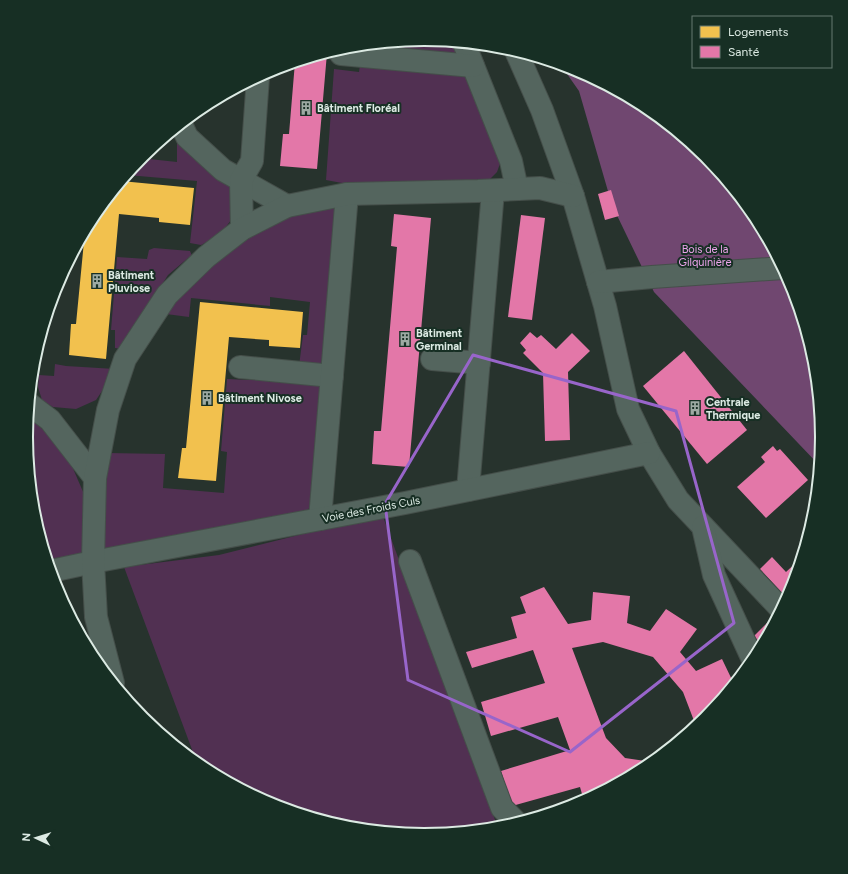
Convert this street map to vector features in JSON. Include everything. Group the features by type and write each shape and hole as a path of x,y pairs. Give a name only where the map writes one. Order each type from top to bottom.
{"lane":[{"path":"466,48 511,160 517,189"},
{"path":"346,54 473,66"},
{"path":"519,58 542,110 573,196 605,306 628,410 649,453 678,500 777,605"},
{"path":"242,229 241,180 252,161 258,83"},
{"path":"179,133 224,170 288,206"},
{"path":"109,668 96,616 93,562 95,478 108,410 126,359 167,294 206,258 242,229 288,206 347,194 540,188 573,196"},
{"path":"468,490 493,190"},
{"path":"320,519 347,194"},
{"path":"598,282 660,276 777,268"},
{"path":"432,359 479,363"},
{"path":"240,367 332,376"},
{"path":"34,408 50,420 95,478"},
{"name":"Voie des Froids Culs","path":"57,570 405,503 649,453"},
{"path":"702,526 714,575 750,652"},
{"path":"410,561 502,808 512,818"}],"highlighted area":[{"path":"473,355 676,411 734,623 570,752 408,680 385,504"}],"shaded area":[{"path":"424,46 459,48 503,155 497,172 486,183 358,186 326,180 334,69 359,72 362,51 373,49"},
{"path":"177,140 227,181 234,195 231,220 220,235 201,245 190,243 197,181 133,176 150,159 177,162"},
{"path":"329,205 336,208 328,363 320,366 299,366 303,335 307,335 310,302 270,297 270,306 191,298 189,317 166,314 180,296 244,236 313,208"},
{"path":"154,248 190,251 192,256 168,275 139,320 124,349 115,348 115,330 111,330 117,257 147,259 149,250"},
{"path":"55,364 115,369 96,400 76,409 53,407 42,400 38,387 39,375 54,376"},
{"path":"252,376 323,386 311,507 302,514 99,555 107,453 165,454 163,488 224,493 227,452 221,451 227,379 249,380"},
{"path":"34,421 65,450 84,494 87,557 54,563 46,538 36,488"},
{"path":"382,514 495,821 475,825 424,828 373,825 323,815 274,798 251,788 228,776 193,752 124,567 219,555"}],"green space":[{"name":"Bois de la Gilquinière","path":"566,73 597,86 620,98 662,127 682,143 718,179 749,220 775,264 794,311 802,336 812,386 815,437 814,460 654,292 612,205 579,91"}],"building: Logements":[{"name":"Bâtiment Pluviose","path":"128,182 194,188 190,225 159,222 159,218 119,214 106,359 69,355 71,324 76,324 84,243"},
{"name":"Bâtiment Nivose","path":"200,302 303,312 300,348 269,346 269,340 229,337 216,481 178,478 182,448 186,448"}],"building: Santé":[{"name":"Bâtiment Floréal","path":"327,58 317,169 280,166 283,134 289,134 294,68"},
{"path":"611,190 619,216 605,220 598,194"},
{"name":"Bâtiment Germinal","path":"394,214 431,218 409,467 372,464 374,431 381,431 397,247 391,246"},
{"path":"521,215 545,218 532,320 508,317"},
{"path":"530,332 537,338 541,335 556,349 572,333 590,351 568,372 570,440 545,441 543,373 523,353 526,350 520,343"},
{"name":"Centrale Thermique","path":"684,351 747,430 707,464 643,386"},
{"path":"773,446 777,451 780,449 808,480 766,518 737,487 765,462 761,457"},
{"path":"772,557 786,572 793,565 782,593 760,569"},
{"path":"544,587 568,624 591,620 593,592 630,596 627,623 650,631 666,609 697,629 680,652 696,671 722,659 731,678 718,695 694,719 683,692 653,657 603,642 572,648 606,738 625,758 643,761 619,776 582,794 580,787 512,806 501,771 570,750 558,717 491,736 481,702 545,683 533,650 472,668 466,652 517,638 511,617 526,613 520,597"},
{"path":"767,623 768,624 758,640 754,636"}],"place":[{"name":"Bâtiment Floréal","path":"306,108"},
{"name":"Bâtiment Pluviose","path":"97,281"},
{"name":"Bâtiment Germinal","path":"405,339"},
{"name":"Bâtiment Nivose","path":"207,398"},
{"name":"Centrale Thermique","path":"695,408"}]}
